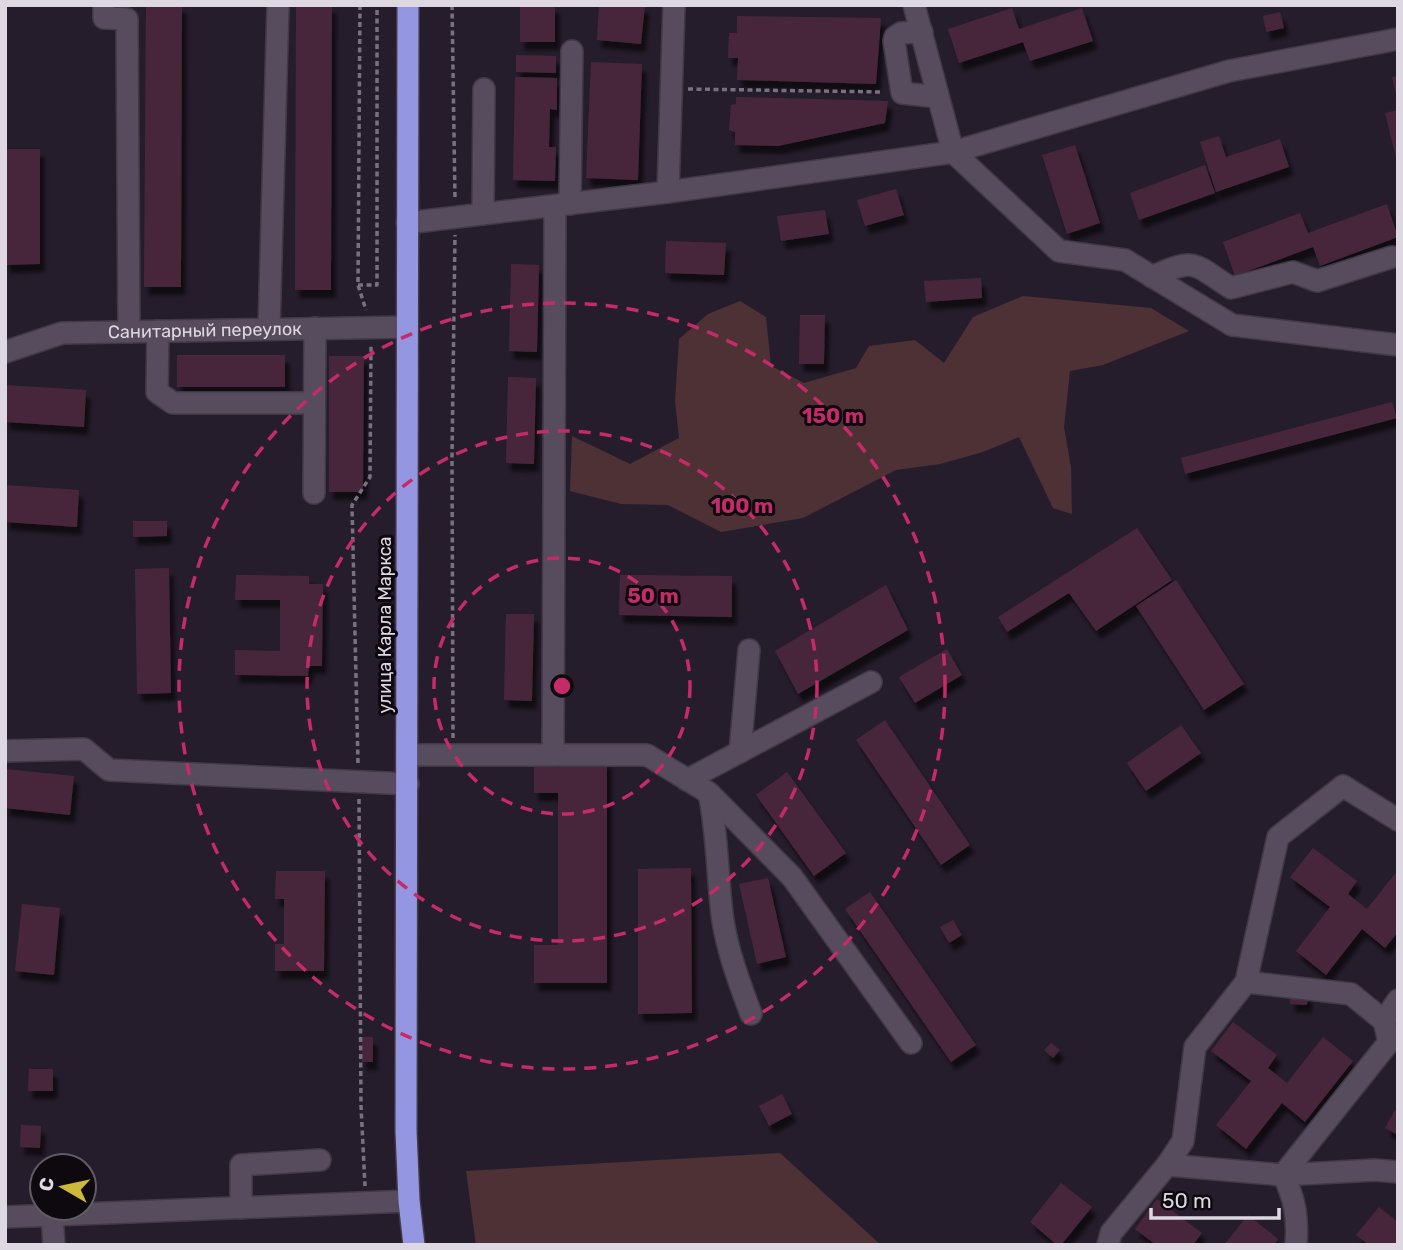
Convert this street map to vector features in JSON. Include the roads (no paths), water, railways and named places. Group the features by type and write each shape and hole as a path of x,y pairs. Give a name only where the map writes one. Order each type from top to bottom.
{"highway":[{"name":"улица Карла Маркса","path":"408,5 406,1130 414,1245"}],"street":[{"path":"104,5 104,18 127,19 129,332"},
{"path":"268,329 278,5"},
{"path":"668,192 674,5"},
{"path":"915,5 953,152 1059,251 1125,260 1232,325 1397,346"},
{"path":"922,32 901,33 895,37 902,93 938,97"},
{"path":"407,223 668,192 953,152 1229,71 1398,39"},
{"path":"553,755 562,205 572,51"},
{"path":"483,214 484,89"},
{"path":"1152,277 1181,264 1194,265 1231,288 1293,272 1317,281 1392,257"},
{"name":"Санитарный переулок","path":"5,352 62,333 407,327"},
{"path":"314,493 315,328"},
{"path":"158,331 157,392 173,403 314,402"},
{"path":"740,752 749,650"},
{"path":"688,780 871,682"},
{"path":"5,751 84,749 108,769 408,784"},
{"path":"408,755 647,755 709,793 792,877 911,1043"},
{"path":"1108,1245 1111,1233 1167,1166 1183,1141 1195,1047 1247,982 1278,837 1343,786 1398,820"},
{"path":"709,793 723,921 733,964 751,1014"},
{"path":"1247,982 1351,994 1384,1021 1389,1042 1283,1174"},
{"path":"1384,1021 1398,1000"},
{"path":"241,1208 241,1165 320,1160"},
{"path":"1167,1166 1283,1174 1375,1170 1398,1172"},
{"path":"1283,1174 1292,1193 1298,1220 1296,1245"},
{"path":"98,1213 409,1201"},
{"path":"5,1217 28,1216"},
{"path":"52,1222 54,1245"}]}
